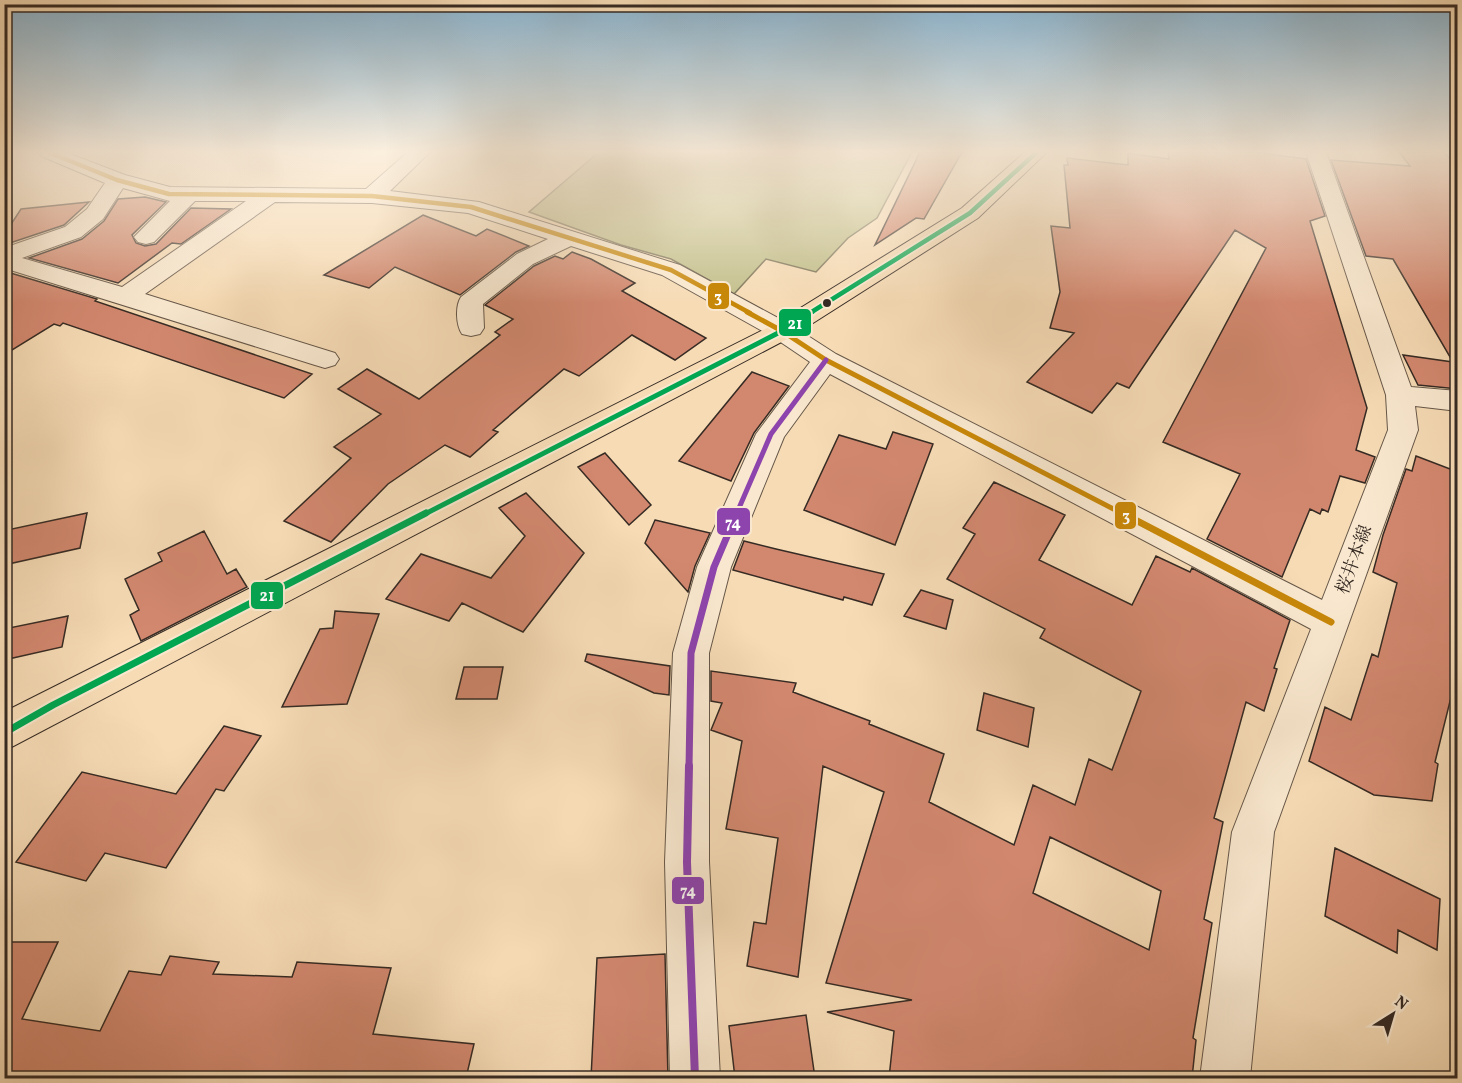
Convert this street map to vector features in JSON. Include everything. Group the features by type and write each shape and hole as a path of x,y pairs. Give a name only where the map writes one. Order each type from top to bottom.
{"main road":[{"path":"4,733 53,705 782,331 970,213 981,203"}],"street":[{"path":"4,258 73,232 95,214 102,203"},
{"path":"146,237 180,203"},
{"path":"126,296 259,203"},
{"path":"431,203 471,207 671,270 782,331 826,360 1331,622"},
{"name":"桜井本線","path":"1225,1078 1253,832 1403,430 1400,395 1333,203"},
{"path":"471,328 470,302 525,259 569,238"},
{"path":"4,258 325,359"},
{"path":"695,1078 687,862 692,653 714,567 771,434 826,360"},
{"path":"1400,395 1458,401"}],"shaded area":[{"path":"540,203 885,203 877,218 848,238 816,272 766,259 734,294 671,259 621,245 529,212"}],"building":[{"path":"88,203 64,225 4,245 4,235 21,209"},
{"path":"116,203 165,203 132,235 136,243 145,246 156,244 191,208 231,209 181,244 172,243 118,283 29,258 82,239 104,221"},
{"path":"896,203 933,203 924,219 916,218 875,245"},
{"path":"1068,203 1321,203 1325,216 1310,221 1367,408 1356,450 1375,457 1365,483 1340,476 1328,512 1322,509 1320,514 1310,509 1282,577 1207,539 1240,474 1163,442 1266,248 1235,230 1129,388 1117,383 1092,413 1027,382 1074,333 1050,328 1060,292 1051,226 1070,228"},
{"path":"1347,203 1458,203 1458,389 1418,385 1403,355 1453,362 1393,259 1366,256"},
{"path":"423,215 476,236 487,229 529,246 516,252 460,295 395,267 369,288 324,275"},
{"path":"572,252 591,259 635,283 622,291 706,338 675,360 632,335 579,376 564,369 493,430 498,432 470,457 445,445 388,484 331,542 284,521 351,458 334,447 381,414 338,389 367,369 419,399 500,335 495,332 513,319 485,305 534,266 555,256 563,259"},
{"path":"4,271 97,299 95,301 312,374 284,398 63,323 60,326 54,324 4,355"},
{"path":"752,372 789,386 754,433 731,481 679,461"},
{"path":"893,432 933,444 895,545 804,510 839,435 886,449"},
{"path":"605,453 651,505 629,525 578,467"},
{"path":"1416,456 1458,472 1458,669 1435,762 1438,764 1432,801 1374,795 1309,761 1325,707 1351,720 1372,654 1378,657 1397,583 1373,572 1406,469 1412,471"},
{"path":"994,482 1065,515 1039,560 1132,605 1156,556 1190,572 1192,568 1290,620 1274,668 1277,669 1264,711 1246,702 1214,818 1223,822 1204,919 1212,923 1193,1038 1196,1040 1192,1078 889,1078 894,1031 827,1012 912,1000 826,983 884,792 823,766 798,977 747,966 754,922 766,924 778,838 726,829 742,741 711,730 722,703 711,701 711,671 796,683 793,692 870,721 869,724 944,754 929,802 1014,845 1033,785 1075,805 1089,759 1112,770 1141,691 1040,638 1045,629 947,579 975,534 963,528","holes":["1050,837 1161,891 1149,950 1033,893"]},
{"path":"526,493 584,553 523,632 462,603 449,621 386,599 421,554 491,578 525,536 499,508"},
{"path":"87,513 80,548 4,565 7,530"},
{"path":"655,520 710,533 695,566 688,592 645,543"},
{"path":"204,531 227,574 236,569 247,587 141,641 130,615 139,610 125,579 162,561 158,553"},
{"path":"744,541 884,574 872,605 844,597 843,600 733,570"},
{"path":"921,590 953,600 946,629 904,616"},
{"path":"335,611 379,614 347,704 282,707 320,629 333,628"},
{"path":"68,616 62,647 4,660 4,629"},
{"path":"587,654 670,666 669,695 654,693 585,661"},
{"path":"464,667 503,667 497,699 456,699"},
{"path":"984,693 1034,708 1028,747 977,730"},
{"path":"224,726 261,736 224,791 216,789 166,868 105,853 86,881 16,862 82,772 176,794"},
{"path":"1335,848 1440,899 1437,950 1398,930 1397,953 1325,916"},
{"path":"4,942 58,942 22,1019 100,1031 129,971 161,975 170,956 219,962 213,974 292,977 297,962 391,968 373,1034 474,1044 466,1078 4,1078"},
{"path":"665,954 668,1078 591,1078 597,958"},
{"path":"806,1015 815,1078 735,1078 729,1026"}],"transit line":[{"name":"3","path":"431,203 471,207 671,270 782,331 826,360 1331,622"},
{"name":"21","path":"4,733 53,705 782,331 970,213 981,203"},
{"name":"74","path":"695,1078 687,862 691,653 714,567 771,434 826,360"}]}
